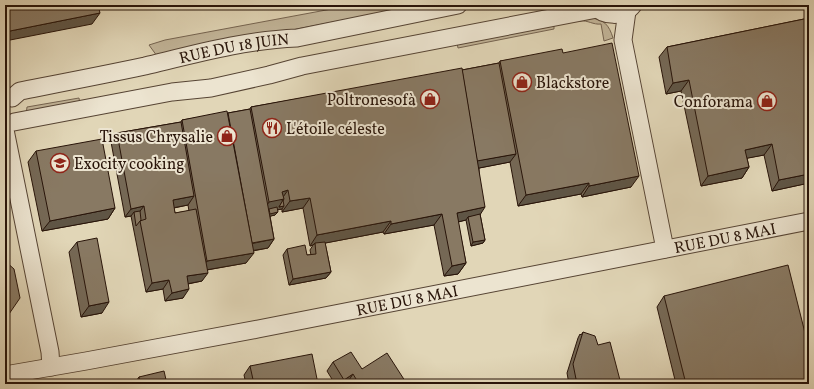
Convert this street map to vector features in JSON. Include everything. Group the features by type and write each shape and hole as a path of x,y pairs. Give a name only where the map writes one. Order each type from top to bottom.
{"street":[{"name":"RUE DU 18 JUIN","path":"8,97 20,91 195,54 271,39 297,38 458,5"},
{"path":"8,126 172,92 211,88 302,66 599,9 620,14 633,7"},
{"path":"633,7 624,40 665,250"},
{"path":"599,9 624,40"},
{"path":"8,97 16,102 18,112 8,126 50,352 51,367"},
{"name":"RUE DU 8 MAI","path":"5,375 251,330 809,222"}],"shaded area":[{"path":"353,5 421,5 157,56 149,45 165,40"},
{"path":"590,18 602,21 608,26 613,38 604,41 601,24 580,21"},
{"path":"554,25 554,29 458,48 457,43"},
{"path":"79,98 80,104 26,115 27,107"}],"building":[{"path":"5,5 98,5 100,13 5,32"},
{"name":"Conforama","path":"809,18 809,174 779,180 772,144 745,150 749,167 708,176 689,80 673,83 667,47"},
{"path":"612,43 639,176 589,186 589,183 526,195 500,61 562,49 563,53"},
{"path":"499,63 516,154 477,161 462,70"},
{"path":"462,68 485,207 457,213 466,263 452,266 442,214 391,224 391,221 317,235 310,198 290,201 288,190 282,192 284,199 269,202 251,107"},
{"path":"250,109 274,239 252,243 228,113"},
{"path":"227,111 254,253 207,261 182,120"},
{"path":"181,122 194,196 173,200 175,213 196,209 208,273 187,276 189,289 172,293 169,280 152,283 140,221 146,219 144,206 131,209 117,133"},
{"path":"102,139 115,208 50,221 36,151"},
{"path":"283,200 284,206 279,207"},
{"path":"277,207 278,212 270,214 269,209"},
{"path":"140,211 141,220 136,226 134,212"},
{"path":"480,214 485,240 473,242 468,217"},
{"path":"97,238 109,302 89,306 77,242"},
{"path":"325,242 331,272 293,279 287,249 305,245 307,255 316,254 315,243"},
{"path":"5,261 14,269 20,298 9,314 5,315"},
{"path":"788,265 809,349 809,384 686,384 664,296"},
{"path":"583,332 595,336 598,345 610,342 621,384 577,384 573,364"},
{"path":"351,352 362,369 387,353 407,384 359,384 353,374 344,380 333,362"},
{"path":"312,354 318,384 254,384 250,366"},
{"path":"164,371 167,384 140,384 139,377"}],"place":[{"name":"Blackstore","path":"522,82"},
{"name":"Poltronesofà","path":"430,99"},
{"name":"Conforama","path":"767,101"},
{"name":"L'étoile céleste","path":"272,128"},
{"name":"Tissus Chrysalie","path":"227,136"},
{"name":"Exocity cooking","path":"60,163"}]}
